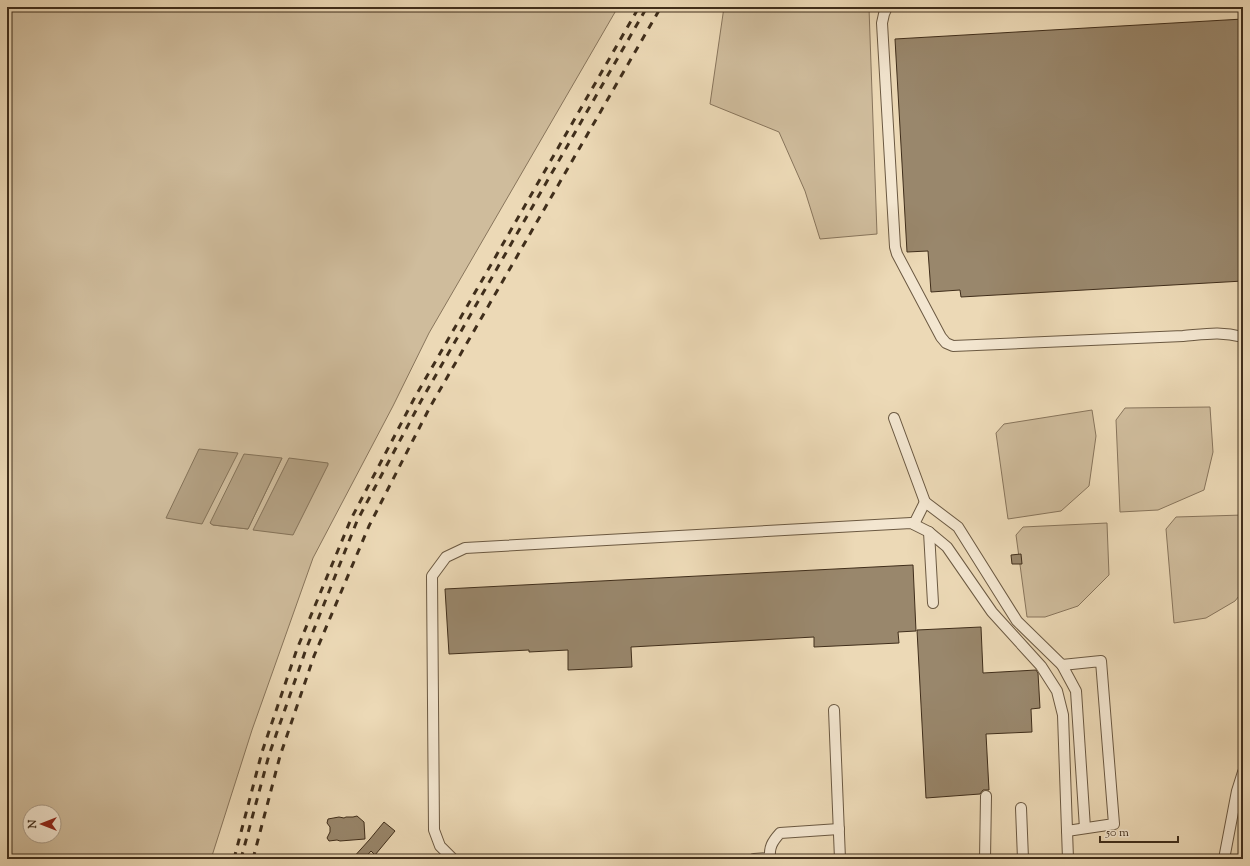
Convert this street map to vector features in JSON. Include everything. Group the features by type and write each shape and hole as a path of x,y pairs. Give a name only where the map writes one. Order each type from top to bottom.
{"lane":[{"path":"887,7 882,23 894,247 941,338 946,343 953,346 961,346 1183,336 1215,333 1228,333 1243,337"},
{"path":"894,418 925,502 958,528 1017,621 1062,665 1076,691 1085,828"},
{"path":"914,524 925,502"},
{"path":"453,859 440,846 434,830 432,576 446,557 466,548 911,523 929,532 947,547 992,612 1040,666 1057,691 1063,716 1068,859"},
{"path":"929,532 933,603"},
{"path":"1062,665 1101,661 1114,824 1067,831"},
{"path":"834,710 840,859"},
{"path":"1224,859 1237,791 1242,776"},
{"path":"985,859 986,796"},
{"path":"1021,808 1023,859"},
{"path":"754,859 770,858 770,850 773,840 780,833 839,830"}],"shaded area":[{"path":"7,7 618,7 429,333 393,406 313,558 252,730 211,859 7,859","holes":["282,458 248,529 213,525 210,523"]},
{"path":"724,7 869,8 877,234 820,239 805,191 779,132 710,104"},
{"path":"1210,407 1213,452 1204,490 1158,510 1120,512 1116,420 1125,408"},
{"path":"1092,410 1096,436 1089,486 1061,511 1008,519 996,433 1004,424"},
{"path":"199,449 238,453 202,524 166,518"},
{"path":"244,454 282,458 248,529 213,525 210,523"},
{"path":"289,458 328,463 328,465 293,535 253,530"},
{"path":"1243,515 1243,591 1235,601 1206,618 1174,623 1166,529 1176,517"},
{"path":"1107,523 1109,575 1078,606 1045,617 1027,617 1016,535 1023,527"}],"building":[{"path":"1243,19 1243,281 961,297 960,290 931,292 928,251 907,252 895,39"},
{"path":"1021,554 1022,564 1012,564 1011,555"},
{"path":"913,565 916,631 898,632 899,643 814,647 814,637 631,647 632,667 568,670 568,650 529,652 529,650 449,654 445,589"},
{"path":"981,627 983,673 1036,670 1038,673 1040,708 1031,709 1032,732 986,734 989,790 983,790 980,794 926,798 917,630"},
{"path":"357,816 364,822 365,839 329,841 327,838 330,832 330,827 327,823 328,819"},
{"path":"384,822 395,831 375,855 371,851 364,859 352,859 370,839"}],"railway":[{"path":"234,859 262,752 297,649 351,519 415,397 639,7"},
{"path":"241,859 269,755 305,652 357,521 421,401 647,7"},
{"path":"253,859 280,756 314,656 369,526 430,407 661,7"}]}
